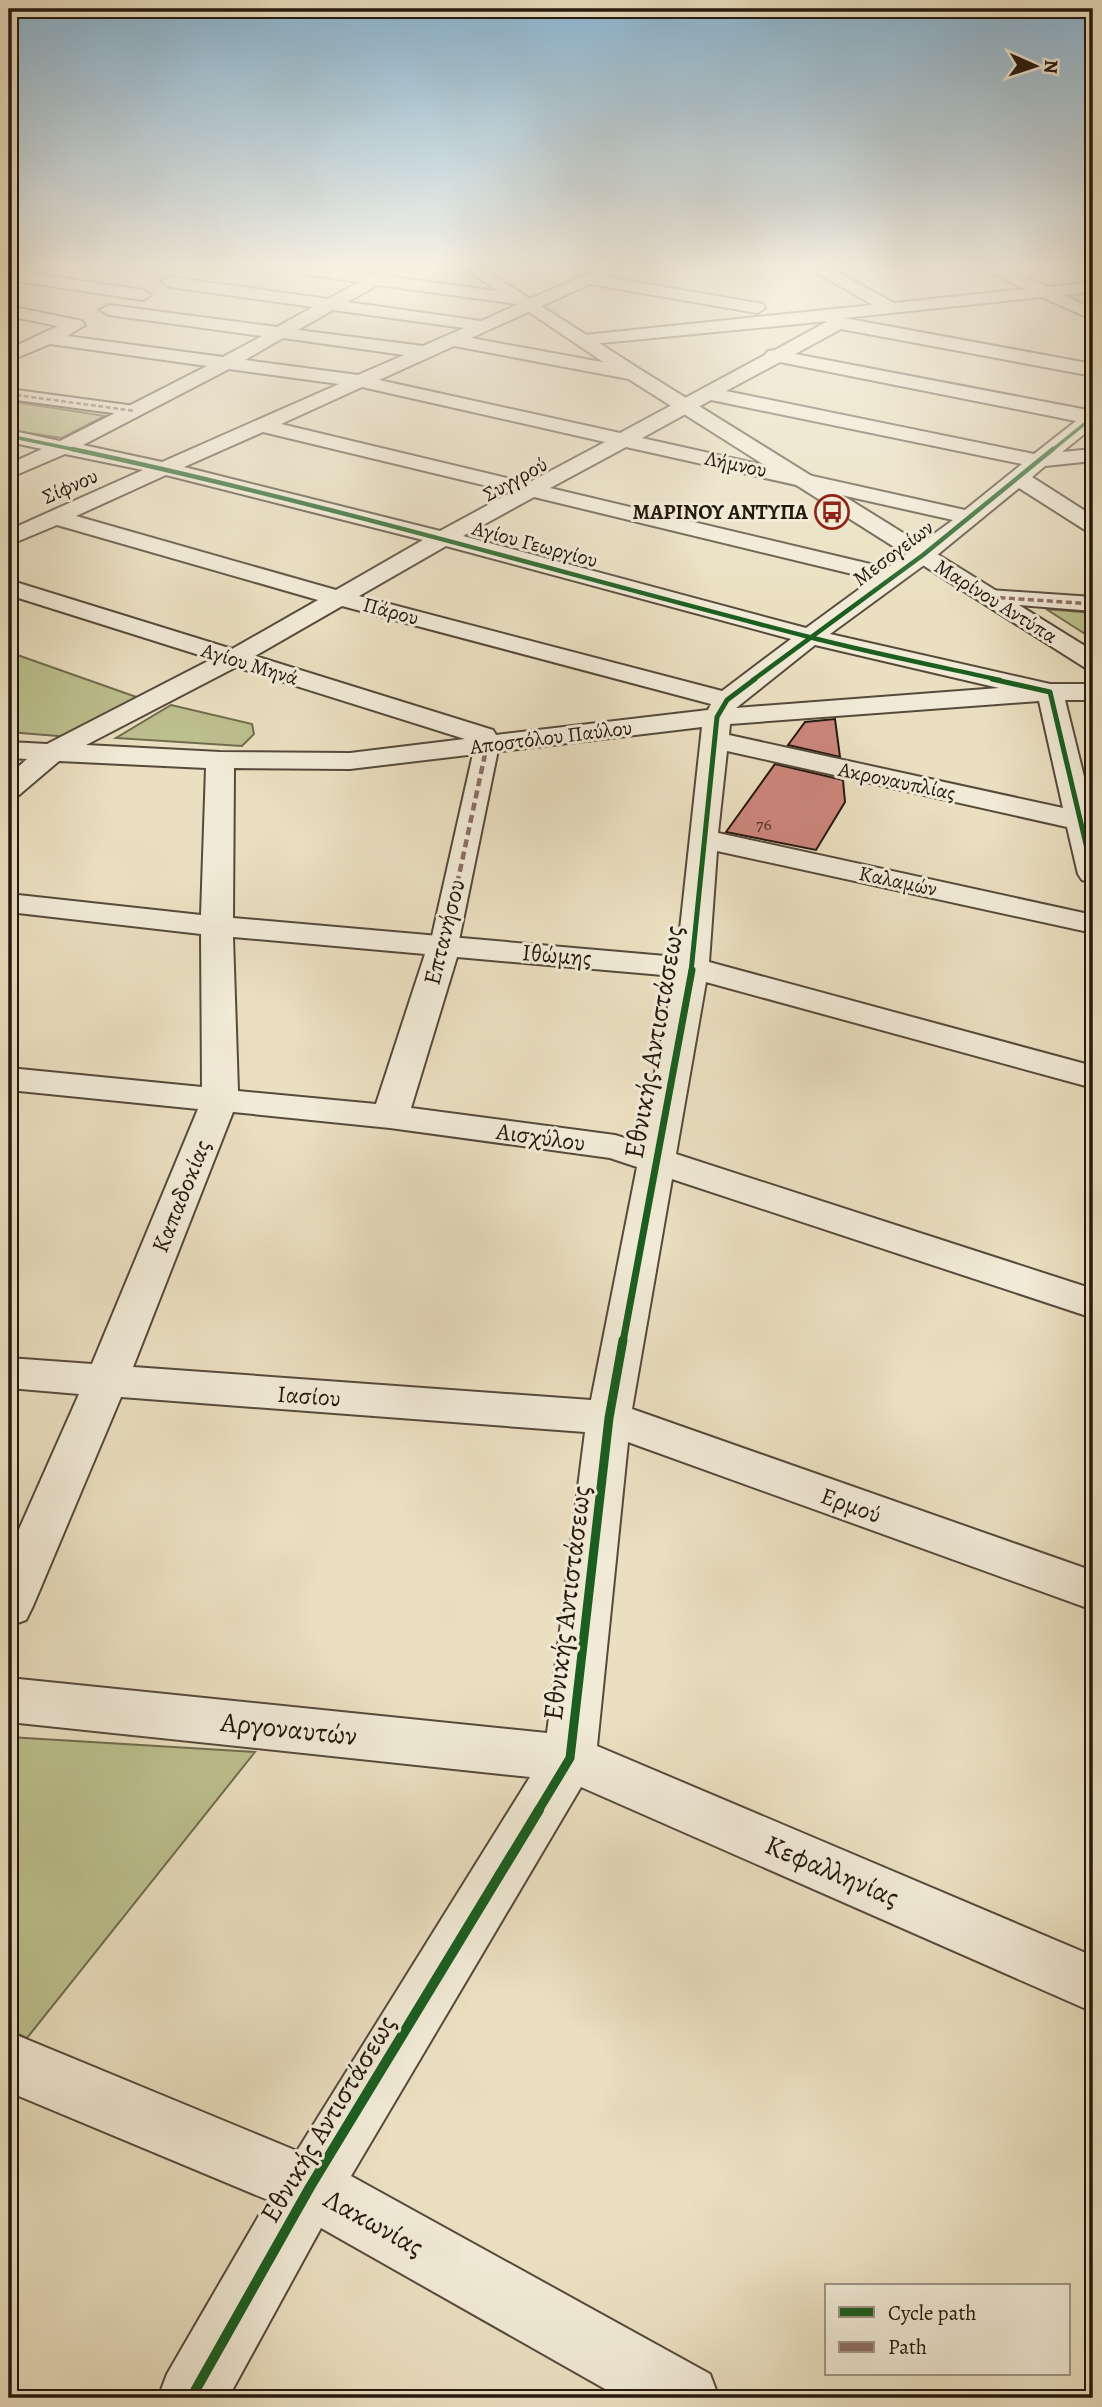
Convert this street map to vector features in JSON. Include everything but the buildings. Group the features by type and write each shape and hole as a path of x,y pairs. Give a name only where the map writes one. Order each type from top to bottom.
{"street":[{"path":"9,472 67,447 189,382"},
{"name":"Σίφνου","path":"9,538 356,382"},
{"name":"Λήμνου","path":"365,382 969,517"},
{"name":"Μαρίνου Αντύπα","path":"647,382 1093,663"},
{"name":"Συγγρού","path":"9,789 52,752 232,659 443,538 724,382"},
{"path":"912,382 1093,418"},
{"path":"705,393 1037,461 1093,455"},
{"path":"9,394 135,411"},
{"name":"Μεσογείων","path":"719,719 811,637 923,555 1093,418"},
{"path":"260,425 891,576"},
{"name":"Αγίου Γεωργίου","path":"9,436 166,469 443,538 811,637 1050,692"},
{"path":"1017,477 1093,525"},
{"name":"Πάρου","path":"55,517 339,597 719,719"},
{"name":"Αγίου Μηνά","path":"9,587 483,736 487,745"},
{"path":"989,597 1093,604"},
{"path":"1050,692 1093,874"},
{"name":"Αποστόλου Παύλου","path":"9,750 220,760 350,761 719,719 1050,692 1093,692"},
{"name":"Ακροναυπλίας","path":"719,719 1080,821"},
{"name":"Εθνικής Αντιστάσεως","path":"191,2398 310,2188 570,1758 609,1418 692,968 703,839 719,719"},
{"name":"Επτανήσου","path":"390,1117 444,944 487,745"},
{"name":"Καπαδοκίας","path":"9,1606 106,1381 220,1100 217,926 220,760"},
{"name":"Καλαμών","path":"703,839 1093,924"},
{"name":"Ιθώμης","path":"9,903 217,926 692,968 1093,1077"},
{"name":"Αισχύλου","path":"9,1079 390,1117 615,1147 1093,1304"},
{"name":"Ιασίου","path":"9,1373 609,1418"},
{"name":"Ερμού","path":"609,1418 1093,1591"},
{"name":"Αργοναυτών","path":"9,1700 570,1758"},
{"name":"Κεφαλληνίας","path":"570,1758 1093,1984"},
{"name":"Λακωνίας","path":"9,2062 310,2188 687,2398"}],"green space":[{"path":"9,401 105,416 62,438 9,430"},
{"path":"1046,609 1093,613 1093,639"},
{"path":"9,652 142,699 70,737 9,732"},
{"path":"171,705 252,724 254,734 242,746 116,738"},
{"path":"9,1737 255,1752 27,2038 9,2030"}],"marked path":[{"path":"9,394 135,411"},
{"path":"990,597 1093,604"},
{"path":"444,945 487,745"}],"cycle path":[{"path":"191,2398 310,2187 570,1758 609,1418 692,968 717,717 727,700 891,576 923,555 1093,417"},
{"path":"9,436 166,469 443,538 811,637 1050,692 1093,874"}],"place":[{"name":"ΜΑΡΙΝΟΥ ΑΝΤΥΠΑ","path":"832,512"}]}
